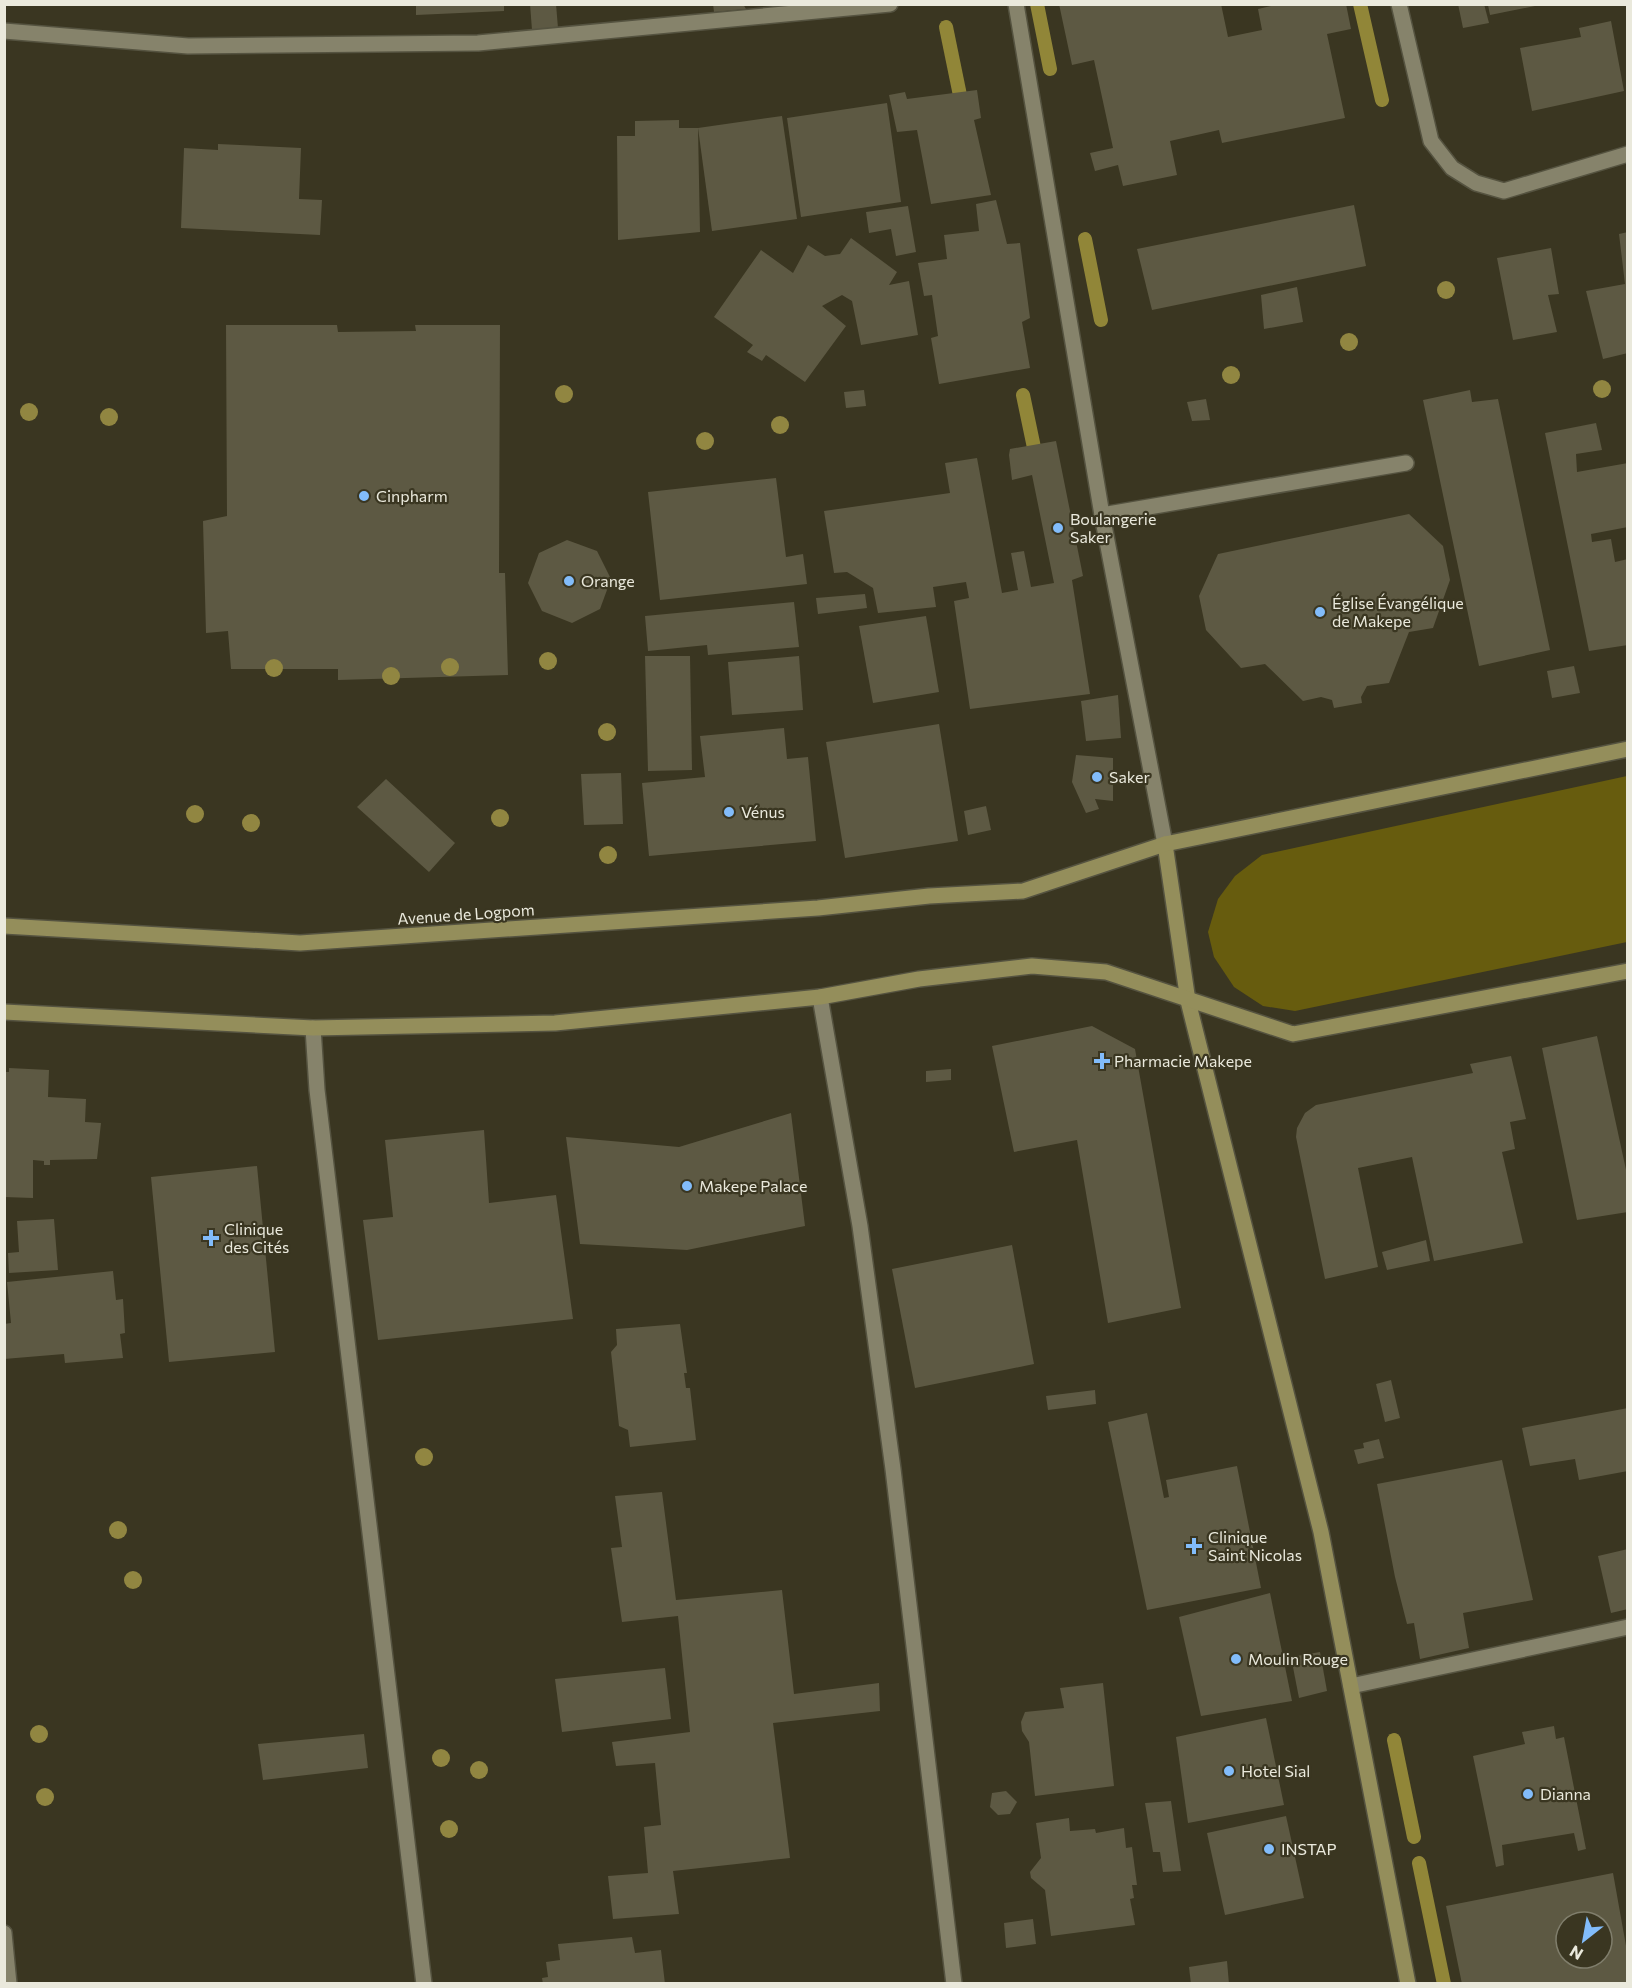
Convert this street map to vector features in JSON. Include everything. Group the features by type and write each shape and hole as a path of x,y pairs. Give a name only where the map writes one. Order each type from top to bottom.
{"main road":[{"name":"Avenue de Logpom","path":"4,926 300,943 806,909 929,896 1023,891 1165,844 1628,749"},
{"path":"1165,844 1188,1001 1321,1532 1408,1983"},
{"path":"4,1012 313,1028 555,1023 820,997 919,979 1032,966 1106,972 1293,1034 1628,971"}],"street":[{"path":"4,31 188,46 478,43 890,4"},
{"path":"1016,4 1102,514 1165,844"},
{"path":"1399,4 1431,141 1452,168 1476,183 1504,191 1628,154"},
{"path":"1102,514 1406,463"},
{"path":"820,997 860,1226 893,1469 954,1983"},
{"path":"313,1028 316,1090 424,1983"},
{"path":"1351,1686 1628,1627"},
{"path":"4,1933 9,1983"}],"shaded area":[{"path":"1627,776 1627,942 1295,1011 1263,1006 1234,987 1214,957 1208,932 1218,899 1235,876 1262,855"}],"building":[{"path":"416,4 504,4 504,11 416,15"},
{"path":"530,4 556,4 558,28 532,30"},
{"path":"713,4 743,4 746,9 714,12"},
{"path":"1059,4 1221,4 1228,37 1262,30 1258,9 1280,4 1346,4 1351,29 1327,34 1345,118 1222,143 1219,130 1170,141 1177,175 1123,186 1118,165 1095,171 1090,153 1113,148 1094,60 1072,65"},
{"path":"1458,4 1484,4 1489,23 1463,28"},
{"path":"1488,5 1535,5 1535,6 1490,15"},
{"path":"1611,21 1624,91 1532,111 1520,48 1581,37 1579,28"},
{"path":"977,90 981,118 974,120 991,195 931,204 917,130 897,132 889,95 905,92 907,99"},
{"path":"887,103 901,202 801,217 787,118"},
{"path":"782,116 797,219 712,231 698,128"},
{"path":"679,120 679,128 698,128 700,232 618,240 617,136 635,136 635,121"},
{"path":"218,144 301,148 299,199 322,200 320,235 181,228 184,148 218,150"},
{"path":"996,200 1007,244 1020,243 1030,318 1022,322 1030,368 939,384 931,338 938,336 932,295 924,296 918,263 947,259 944,235 979,231 976,204"},
{"path":"1354,205 1366,266 1152,310 1137,249"},
{"path":"908,206 916,252 896,256 891,229 869,233 866,212"},
{"path":"1628,232 1628,353 1603,359 1586,291 1625,284 1619,234"},
{"path":"851,238 897,272 889,285 909,281 918,335 861,345 852,301 842,295 822,306 846,326 805,382 766,355 762,361 747,352 753,345 714,317 761,250 793,273 808,245 825,256 840,254"},
{"path":"1551,248 1559,294 1548,295 1557,332 1513,340 1497,258"},
{"path":"1297,287 1303,322 1264,329 1261,295"},
{"name":"Cinpharm","path":"226,325 337,325 338,332 416,331 415,325 500,325 499,573 505,573 508,675 338,680 338,669 231,669 228,631 206,633 203,521 227,516"},
{"path":"864,390 866,406 846,408 844,392"},
{"path":"1470,390 1472,402 1498,399 1550,650 1479,666 1423,400"},
{"path":"1206,399 1210,420 1192,421 1187,402"},
{"path":"1596,423 1602,450 1576,454 1577,472 1628,463 1628,527 1591,534 1592,542 1611,539 1615,562 1628,559 1628,645 1589,651 1545,433"},
{"path":"1056,441 1083,576 1072,580 1090,694 970,709 954,601 969,598 966,582 933,587 936,607 878,613 873,588 847,572 834,573 824,511 950,493 945,463 977,458 1002,593 1018,590 1011,553 1024,551 1031,587 1054,583 1032,475 1012,480 1009,455 1010,449"},
{"path":"776,478 786,557 803,554 807,584 660,600 648,492"},
{"name":"Église Évangélique de Makepe","path":"1409,514 1443,546 1450,580 1433,628 1409,632 1389,683 1367,686 1361,697 1362,703 1334,708 1332,700 1321,697 1303,701 1265,664 1241,668 1206,630 1199,596 1218,554"},
{"name":"Orange","path":"567,540 597,551 611,579 600,609 572,623 542,611 528,583 539,553"},
{"path":"865,594 867,608 818,614 816,598"},
{"path":"794,602 799,647 708,655 707,645 648,651 645,616"},
{"path":"926,616 939,692 873,703 859,626"},
{"path":"645,656 690,656 692,770 648,771"},
{"path":"799,656 803,710 732,715 728,662"},
{"path":"1574,666 1580,693 1552,698 1547,671"},
{"path":"1118,695 1121,738 1086,741 1081,701"},
{"path":"939,724 958,841 845,858 826,742"},
{"name":"Vénus","path":"784,728 787,759 808,757 816,841 649,856 642,783 705,777 700,736"},
{"path":"1076,755 1113,758 1113,801 1095,799 1099,809 1086,813 1072,782"},
{"path":"621,773 623,824 584,825 581,774"},
{"path":"386,779 455,843 429,872 357,807"},
{"path":"986,806 991,830 968,835 964,811"},
{"path":"1092,1026 1135,1049 1181,1308 1108,1323 1077,1140 1014,1152 992,1046"},
{"path":"1597,1036 1628,1179 1628,1212 1577,1220 1542,1048"},
{"path":"1511,1056 1526,1119 1510,1122 1515,1149 1502,1152 1523,1243 1434,1261 1412,1157 1358,1168 1378,1267 1325,1279 1296,1137 1297,1128 1305,1113 1316,1105 1473,1073 1470,1064"},
{"path":"9,1068 49,1070 48,1097 86,1099 85,1122 101,1123 97,1159 50,1160 50,1165 44,1165 44,1161 33,1160 33,1198 4,1197 4,1072 9,1072"},
{"path":"951,1069 951,1080 926,1082 926,1071"},
{"name":"Makepe Palace","path":"791,1113 805,1226 687,1250 580,1244 566,1137 679,1147"},
{"path":"484,1130 489,1203 556,1195 573,1319 378,1340 363,1220 393,1217 385,1140"},
{"path":"257,1166 275,1352 169,1362 151,1177"},
{"path":"54,1219 58,1270 9,1273 8,1253 19,1252 17,1221"},
{"path":"1426,1240 1430,1261 1387,1270 1382,1252"},
{"path":"1012,1245 1034,1364 915,1388 892,1269"},
{"path":"113,1271 116,1300 123,1299 125,1333 120,1334 123,1358 65,1363 64,1354 4,1359 4,1324 11,1323 7,1282"},
{"path":"680,1324 687,1373 684,1373 686,1388 690,1388 696,1440 630,1447 628,1430 619,1426 611,1352 617,1345 616,1329"},
{"path":"1391,1380 1400,1418 1385,1422 1376,1384"},
{"path":"1095,1390 1096,1404 1048,1410 1046,1396"},
{"path":"1628,1408 1628,1471 1579,1480 1575,1459 1530,1466 1522,1428"},
{"name":"Clinique Saint Nicolas","path":"1147,1413 1164,1498 1169,1497 1166,1480 1237,1466 1261,1588 1147,1610 1108,1422"},
{"path":"1379,1439 1384,1458 1358,1464 1354,1450 1364,1448 1363,1443"},
{"path":"1502,1460 1533,1600 1463,1613 1469,1648 1420,1659 1414,1623 1407,1624 1395,1577 1377,1484"},
{"path":"662,1492 676,1600 782,1590 794,1694 879,1683 880,1711 773,1723 790,1858 673,1871 679,1914 613,1919 608,1876 648,1873 644,1827 661,1825 655,1763 616,1766 612,1742 690,1732 678,1616 622,1622 611,1548 622,1547 615,1496"},
{"path":"1628,1549 1628,1609 1611,1613 1598,1556"},
{"name":"Moulin Rouge","path":"1270,1593 1292,1701 1201,1716 1179,1617"},
{"path":"1320,1652 1327,1691 1299,1698 1291,1657"},
{"path":"665,1668 671,1719 562,1732 555,1679"},
{"path":"1103,1683 1114,1786 1035,1796 1029,1742 1022,1731 1021,1722 1025,1712 1064,1708 1060,1688"},
{"name":"Hotel Sial","path":"1266,1718 1284,1805 1188,1823 1176,1737"},
{"name":"Dianna","path":"1554,1726 1556,1739 1564,1737 1586,1849 1578,1851 1574,1833 1502,1845 1504,1865 1496,1867 1473,1756 1525,1744 1522,1732"},
{"path":"364,1734 368,1768 263,1780 258,1744"},
{"path":"1006,1791 1017,1802 1010,1814 998,1815 990,1807 992,1793"},
{"path":"1171,1801 1181,1871 1163,1872 1160,1852 1153,1852 1145,1803"},
{"path":"1286,1816 1304,1898 1225,1915 1207,1833"},
{"path":"1069,1818 1070,1831 1095,1829 1096,1833 1124,1828 1126,1848 1132,1847 1137,1885 1132,1885 1134,1898 1130,1899 1135,1925 1051,1936 1045,1890 1031,1878 1030,1872 1041,1858 1036,1823"},
{"path":"1613,1873 1628,1957 1628,1984 1462,1984 1446,1906"},
{"path":"1033,1919 1036,1944 1006,1948 1004,1923"},
{"path":"632,1937 635,1953 661,1950 665,1984 543,1984 542,1978 548,1977 546,1962 560,1960 558,1944"},
{"path":"1227,1961 1229,1984 1191,1984 1189,1967"}],"waterway":[{"path":"1037,4 1050,69"},
{"path":"1360,4 1382,100"},
{"path":"946,27 963,110"},
{"path":"1085,239 1101,320"},
{"path":"1023,395 1037,462"},
{"path":"1394,1740 1414,1837"},
{"path":"1419,1863 1444,1984"}],"place":[{"name":"Cinpharm","path":"364,496"},
{"name":"Boulangerie Saker","path":"1058,528"},
{"name":"Orange","path":"569,581"},
{"name":"Église Évangélique de Makepe","path":"1320,612"},
{"name":"Saker","path":"1097,777"},
{"name":"Vénus","path":"729,812"},
{"name":"Pharmacie Makepe","path":"1102,1061"},
{"name":"Makepe Palace","path":"687,1186"},
{"name":"Clinique des Cités","path":"211,1238"},
{"name":"Clinique Saint Nicolas","path":"1194,1546"},
{"name":"Moulin Rouge","path":"1236,1659"},
{"name":"Hotel Sial","path":"1229,1771"},
{"name":"Dianna","path":"1528,1794"},
{"name":"INSTAP","path":"1269,1849"}]}
